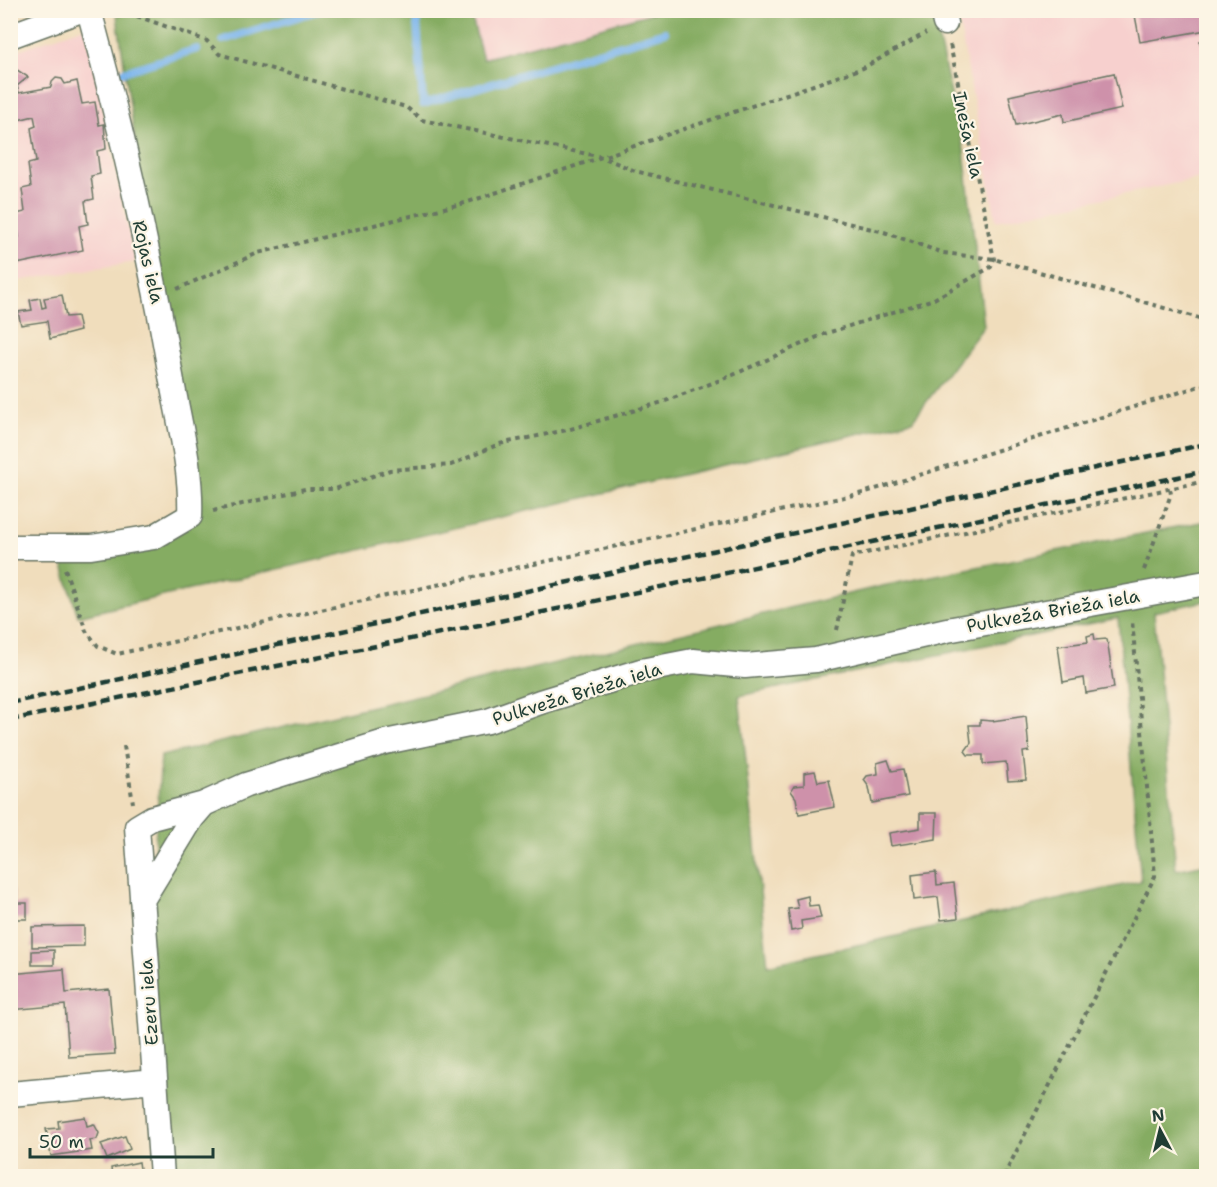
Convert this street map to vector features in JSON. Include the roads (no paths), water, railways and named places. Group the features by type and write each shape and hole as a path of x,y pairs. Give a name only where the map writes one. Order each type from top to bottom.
{"street":[{"path":"10,36 81,10"},
{"name":"Rojas iela","path":"10,547 91,547 154,537 190,516 191,489 186,451 157,297 111,89 89,10"},
{"name":"Pulkveža Brieža iela","path":"136,827 152,818 204,804 240,787 385,742 488,722 540,702 641,671 693,661 745,666 832,657 948,630 1206,583"},
{"path":"142,900 192,818 204,804"},
{"name":"Ezeru iela","path":"136,827 162,1176"},
{"path":"10,1094 155,1081"}],"waterway":[{"path":"223,40 320,10"},
{"path":"416,10 423,104 665,32"},
{"path":"117,74 197,49"}],"railway":[{"path":"10,703 1206,444"},
{"path":"10,720 529,615 1206,471"}]}
